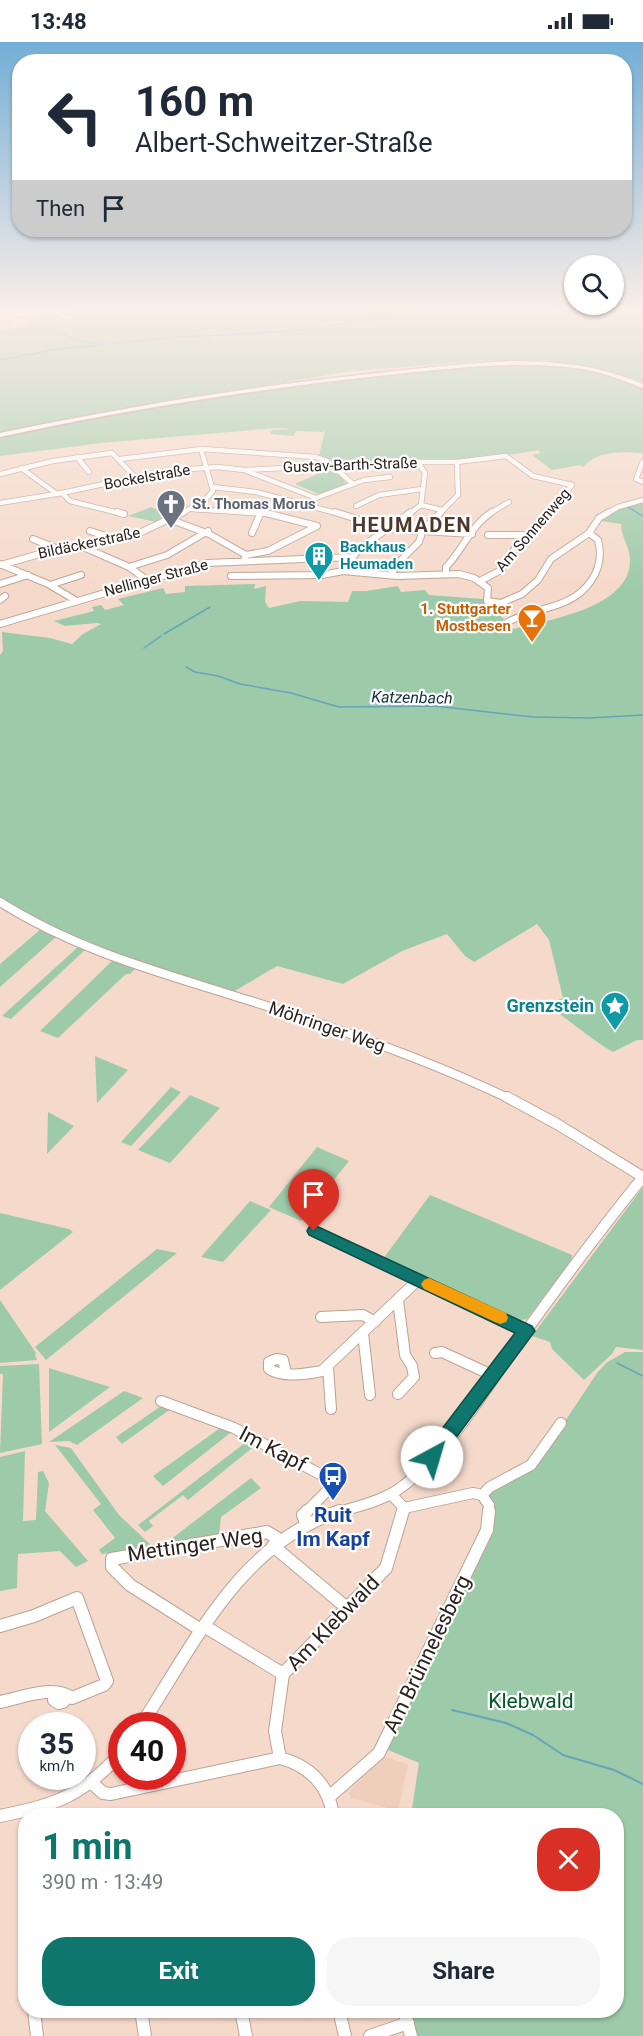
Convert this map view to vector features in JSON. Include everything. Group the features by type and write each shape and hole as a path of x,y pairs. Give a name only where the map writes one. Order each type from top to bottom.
{"main road":[{"path":"0,435 172,402"}],"street":[{"path":"201,449 213,487 233,488 280,498 381,525 388,529 472,534"},
{"path":"120,459 201,449 236,449 316,457 327,461 352,483"},
{"path":"0,474 77,457 112,453 135,477"},
{"path":"77,457 89,472"},
{"name":"Am Sonnenweg","path":"457,462 509,457 533,477 572,485 540,525 526,535 501,570 480,581"},
{"path":"643,461 636,479 643,482"},
{"path":"417,462 425,473 421,505"},
{"path":"391,574 419,542 424,531 458,495 457,462"},
{"name":"Gustav-Barth-Straße","path":"244,470 457,462"},
{"name":"Bockelstraße","path":"0,503 59,494 171,470 207,467 244,470 316,498"},
{"path":"21,468 70,501 124,514"},
{"path":"308,505 316,498 352,483 390,477"},
{"name":"Bildäckerstraße","path":"1,565 58,549 118,540 146,531 211,495 213,487"},
{"path":"356,506 369,499 392,493 422,489"},
{"path":"252,533 261,512 280,498"},
{"path":"231,576 333,574 343,571 354,575 420,576 446,572 466,575 480,581 488,588 487,601 497,604 507,602 531,587 551,559 589,533 596,521 608,512 643,500"},
{"path":"446,572 446,567 484,517 509,502"},
{"path":"343,571 359,549 421,505 442,510"},
{"path":"169,519 208,531 245,557 268,551 317,526 261,512 191,508"},
{"path":"90,531 118,540"},
{"path":"129,567 167,555 208,531"},
{"path":"508,622 565,604 580,596 589,586 600,563 598,540 589,533"},
{"path":"488,535 526,535"},
{"path":"33,539 58,549"},
{"path":"80,546 129,567 147,580"},
{"name":"Nellinger Straße","path":"3,623 207,563 245,557 352,557"},
{"path":"1,565 50,585 75,600"},
{"path":"323,581 333,574"},
{"path":"0,584 28,575"},
{"path":"50,585 81,575"},
{"path":"0,616 3,623"},
{"name":"Möhringer Weg","path":"0,902 40,926 89,950 257,1002 462,1077 556,1122 643,1177"},
{"path":"149,1712 202,1628 244,1574 277,1543 306,1523 391,1494 417,1474 494,1376 643,1177"},
{"path":"314,1231 526,1331"},
{"path":"286,1373 318,1372 328,1366 418,1280"},
{"path":"398,1300 405,1355 412,1366 414,1377 398,1394"},
{"path":"321,1317 363,1315 375,1322"},
{"path":"363,1334 370,1395"},
{"path":"435,1353 442,1352 494,1376"},
{"path":"328,1366 331,1409"},
{"name":"Im Kapf","path":"161,1401 234,1428 331,1480 330,1487 303,1515 306,1523"},
{"path":"391,1494 404,1508 473,1493 482,1494 531,1465 561,1423"},
{"name":"Am Brünnelesberg","path":"329,1797 379,1753 486,1532 489,1505 482,1494"},
{"name":"Am Klebwald","path":"280,1758 275,1731 283,1674 386,1568 392,1556 404,1508"},
{"name":"Mettinger Weg","path":"202,1628 130,1585 110,1562 116,1557 267,1532 277,1543"},
{"path":"277,1543 347,1608"},
{"path":"0,1626 34,1616 74,1598 79,1600 107,1681 104,1685 72,1698 48,1692 0,1702"},
{"path":"202,1628 283,1674"},
{"path":"96,1787 103,1793 111,1794 280,1758 292,1760 312,1772 323,1783 331,1808"},
{"path":"96,1779 108,1766"},
{"path":"47,1808 68,1800 82,1790"},
{"path":"0,1816 18,1814"},
{"path":"35,2018 37,2036"},
{"path":"142,2018 145,2036"},
{"path":"243,2018 246,2036"},
{"path":"341,2018 345,2036"},
{"path":"370,2036 408,2023"}],"shaded area":[{"path":"382,1756 408,1764 399,1808 387,1808 351,1798 349,1792"}],"green space":[{"path":"0,402 164,402 0,433"},
{"path":"178,402 643,402 643,453 611,453 589,461 583,467 580,465 552,470 532,455 541,453 538,450 488,457 336,466 328,459 319,456 325,430 323,432 296,431 294,436 270,434 272,430 295,429 275,428 101,443 0,456 0,437"},
{"path":"327,470 339,475 347,484 321,495 295,484"},
{"path":"643,501 643,1040 637,1040 613,1052 546,1004 563,998 549,940 537,924 474,962 465,956 447,934 402,951 343,984 277,966 233,992 83,943 54,930 0,898 0,655 3,651 2,632 50,638 72,644 83,634 101,624 65,626 54,621 94,611 92,607 101,605 105,610 124,605 118,599 163,588 166,594 185,592 185,586 255,584 254,589 266,586 265,602 269,608 300,601 348,602 352,591 398,586 401,592 425,590 429,595 483,599 514,629 585,609 603,601 617,590 627,576 629,551 621,524 601,521 618,509"},
{"path":"151,507 172,515 156,522 128,516"},
{"path":"41,929 56,937 0,987 0,964"},
{"path":"78,947 85,950 11,1019 2,1016"},
{"path":"113,960 137,967 130,974 126,974 58,1038 40,1031"},
{"path":"95,1056 128,1070 97,1103"},
{"path":"171,1087 181,1092 131,1146 121,1142"},
{"path":"190,1095 220,1108 170,1163 138,1150"},
{"path":"48,1112 74,1126 47,1154"},
{"path":"317,1147 349,1161 301,1221 269,1207"},
{"path":"643,1187 643,1350 616,1347 612,1354 584,1380 552,1349 550,1342 532,1336"},
{"path":"430,1195 572,1255 572,1259 527,1319 515,1321 383,1259"},
{"path":"250,1201 271,1210 223,1262 201,1257"},
{"path":"0,1213 69,1229 73,1232 0,1290"},
{"path":"157,1249 177,1253 46,1360 35,1347"},
{"path":"0,1300 36,1353 37,1360 0,1363"},
{"name":"Klebwald","path":"625,1352 643,1352 643,2036 414,2036 409,2018 624,2018 624,1808 412,1808 419,1763 386,1749 490,1531 490,1490 544,1453 606,1363"},
{"path":"39,1364 42,1444 0,1453 3,1374 0,1374 0,1366"},
{"path":"49,1368 110,1387 49,1432"},
{"path":"124,1391 143,1398 77,1445 69,1441 49,1442"},
{"path":"164,1404 172,1408 122,1444 116,1437"},
{"path":"223,1426 234,1430 163,1486 153,1476"},
{"path":"250,1439 258,1443 188,1500 183,1495 149,1521 153,1526 145,1532 138,1525"},
{"path":"55,1445 71,1448 119,1515 153,1547 102,1554 99,1550 115,1538 93,1510 101,1504"},
{"path":"25,1451 23,1521 36,1520 38,1472 43,1471 49,1483 45,1511 88,1561 76,1567 60,1551 18,1554 17,1588 0,1591 0,1457"},
{"path":"251,1478 261,1488 221,1517 219,1535 162,1546"}],"waterway":[{"path":"627,507 635,511"},
{"path":"636,512 643,516"},
{"path":"164,634 210,607"},
{"path":"144,648 161,636"},
{"name":"Katzenbach","path":"186,667 195,672 218,676 240,684 291,693 339,707 435,706 533,717 589,718 643,715"},
{"path":"617,1363 643,1376"},
{"path":"452,1710 506,1723 533,1735 563,1755 614,1770 643,1784"}],"slow traffic":[{"path":"429,1284 500,1318"}],"place":[{"name":"St. Thomas Morus","path":"171,530"},
{"name":"Backhaus Heumaden","path":"319,582"},
{"name":"1. Stuttgarter Mostbesen","path":"532,644"},
{"name":"Grenzstein","path":"615,1032"},
{"name":"Ruit Im Kapf","path":"333,1502"}],"district":[{"name":"HEUMADEN","path":"412,525"}],"route":[{"path":"314,1231 526,1331 432,1457"}]}
